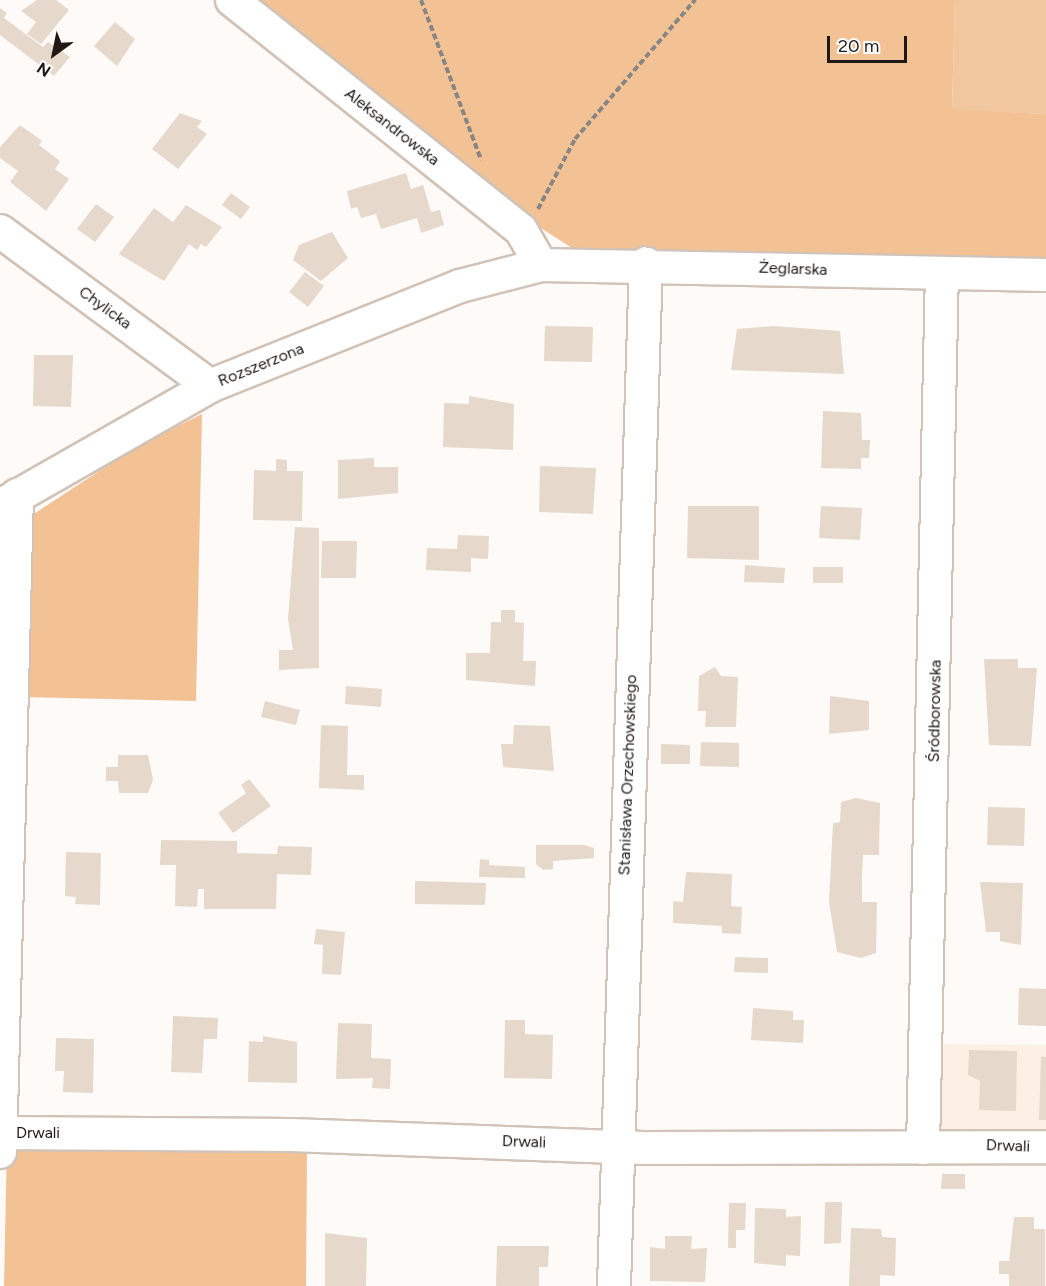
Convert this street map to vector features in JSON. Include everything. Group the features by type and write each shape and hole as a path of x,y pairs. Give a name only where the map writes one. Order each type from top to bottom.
{"street":[{"name":"Aleksandrowska","path":"232,0 521,230 541,265"},
{"name":"Chylicka","path":"0,231 210,386"},
{"name":"Żeglarska","path":"541,265 646,264 1046,275"},
{"name":"Stanisława Orzechowskiego","path":"614,1286 616,1144 646,264"},
{"name":"Rozszerzona","path":"8,500 210,386 460,286 541,265"},
{"name":"Śródborowska","path":"923,1148 942,273"},
{"path":"0,1152 8,500"},
{"name":"Drwali","path":"0,1133 616,1144 923,1148 953,1143 1046,1147"}],"path":[{"path":"421,0 485,171"},
{"path":"521,230 534,217 574,139 695,0"}],"shaded area":[{"path":"254,0 955,0 952,109 1046,114 1046,262 583,255 519,214"},
{"path":"955,0 1046,0 1046,114 952,110"},
{"path":"202,414 196,701 21,697 26,519 136,447"},
{"path":"942,1044 1046,1045 1046,1134 939,1132"},
{"path":"7,1143 307,1148 306,1286 4,1286"}],"building":[{"path":"37,0 56,0 69,10 41,44 27,34 36,22 21,11"},
{"path":"0,8 7,13 4,18 43,47 48,42 70,57 54,76 0,35"},
{"path":"115,22 135,39 117,66 94,46"},
{"path":"180,113 202,121 197,127 207,134 178,169 152,149"},
{"path":"20,125 42,141 39,145 60,161 55,169 69,179 46,211 10,182 18,171 0,158 0,147"},
{"path":"406,173 411,189 423,185 431,212 440,210 444,225 421,233 417,218 381,229 376,214 361,218 357,207 351,209 347,191"},
{"path":"231,193 250,207 241,219 222,205"},
{"path":"96,204 114,217 95,242 77,229"},
{"path":"186,205 222,227 206,247 201,244 197,250 189,244 164,281 119,254 154,208 173,222"},
{"path":"332,232 348,258 321,281 293,260 299,245"},
{"path":"305,272 324,286 308,307 289,292"},
{"path":"545,326 593,327 592,362 544,361"},
{"path":"773,326 840,331 844,374 731,370 737,329"},
{"path":"34,355 73,355 71,407 33,406"},
{"path":"469,396 514,404 513,450 443,447 444,403 469,404"},
{"path":"823,411 861,413 862,440 870,440 869,458 861,458 861,469 821,468"},
{"path":"374,458 374,467 398,467 398,493 338,499 338,460"},
{"path":"276,459 287,460 287,471 303,471 302,521 253,520 254,470 276,471"},
{"path":"540,466 596,468 593,514 539,512"},
{"path":"688,506 759,506 759,560 687,558"},
{"path":"821,506 862,508 860,540 819,538"},
{"path":"295,527 319,528 319,668 279,670 279,650 293,650 288,619"},
{"path":"458,535 489,536 488,559 471,558 471,572 426,570 427,548 457,549"},
{"path":"322,541 357,541 356,578 321,578"},
{"path":"745,565 785,568 784,583 744,582"},
{"path":"813,567 843,567 843,583 813,583"},
{"path":"501,610 515,610 515,622 524,623 523,661 536,661 535,686 466,680 466,653 490,653 491,622 501,622"},
{"path":"984,659 1018,659 1018,668 1037,668 1031,746 989,745"},
{"path":"715,667 721,676 738,677 736,727 705,727 706,711 698,711 699,676"},
{"path":"346,686 382,689 381,707 345,704"},
{"path":"830,696 869,701 869,730 829,734"},
{"path":"265,701 300,710 296,725 261,717"},
{"path":"321,725 348,726 347,775 364,775 364,790 319,788"},
{"path":"514,725 550,726 554,771 503,767 501,744 513,744"},
{"path":"701,742 739,743 739,767 700,766"},
{"path":"661,744 690,745 690,764 661,764"},
{"path":"118,755 148,755 153,780 148,793 119,793 118,781 106,781 106,767 118,767"},
{"path":"249,779 271,806 233,833 218,813 246,793 241,785"},
{"path":"856,798 880,803 879,855 863,855 862,878 862,902 877,902 876,953 861,958 837,952 829,902 833,823 840,822 841,802"},
{"path":"988,807 1025,808 1024,846 987,845"},
{"path":"161,840 237,841 237,853 277,854 278,846 312,847 311,875 277,874 276,909 204,909 204,889 198,889 197,907 175,906 176,865 160,865"},
{"path":"536,845 584,845 594,848 594,858 553,861 553,869 543,870 536,864"},
{"path":"66,852 101,853 100,905 75,904 76,897 65,896"},
{"path":"480,859 489,860 489,865 525,867 525,878 479,877"},
{"path":"686,872 732,874 731,906 742,907 741,934 722,933 722,926 673,923 673,901 683,902"},
{"path":"415,881 486,883 485,905 415,904"},
{"path":"980,882 1023,883 1021,945 1000,941 1000,932 986,932"},
{"path":"316,929 345,932 341,975 322,974 323,945 314,944"},
{"path":"735,957 768,958 768,973 734,972"},
{"path":"1019,988 1046,989 1046,1026 1018,1025"},
{"path":"753,1008 793,1011 793,1020 804,1020 803,1043 751,1040"},
{"path":"173,1016 218,1018 217,1039 204,1039 202,1073 171,1072"},
{"path":"505,1020 525,1020 525,1034 553,1035 552,1079 504,1078"},
{"path":"338,1023 372,1024 371,1058 391,1059 390,1089 372,1088 373,1078 336,1079"},
{"path":"263,1036 297,1042 297,1083 248,1082 249,1041 263,1042"},
{"path":"56,1038 94,1039 93,1093 63,1092 64,1071 55,1071"},
{"path":"969,1050 1017,1051 1016,1111 979,1110 980,1081 968,1075"},
{"path":"1041,1057 1046,1057 1046,1120 1039,1120"},
{"path":"942,1174 965,1174 965,1189 941,1189"},
{"path":"825,1202 842,1202 841,1243 824,1244"},
{"path":"729,1203 746,1203 745,1230 736,1230 736,1248 728,1248"},
{"path":"755,1208 786,1209 786,1217 801,1216 800,1256 786,1255 786,1266 754,1263"},
{"path":"1014,1217 1034,1217 1034,1229 1045,1229 1045,1286 1009,1286 1009,1274 999,1274 999,1261 1009,1261"},
{"path":"851,1228 881,1229 882,1237 896,1238 895,1276 880,1275 880,1286 849,1286"},
{"path":"325,1233 367,1238 366,1286 325,1286"},
{"path":"665,1236 692,1236 691,1249 707,1248 705,1282 650,1281 650,1247 665,1249"},
{"path":"497,1246 549,1246 548,1267 539,1267 539,1286 496,1286"}]}
